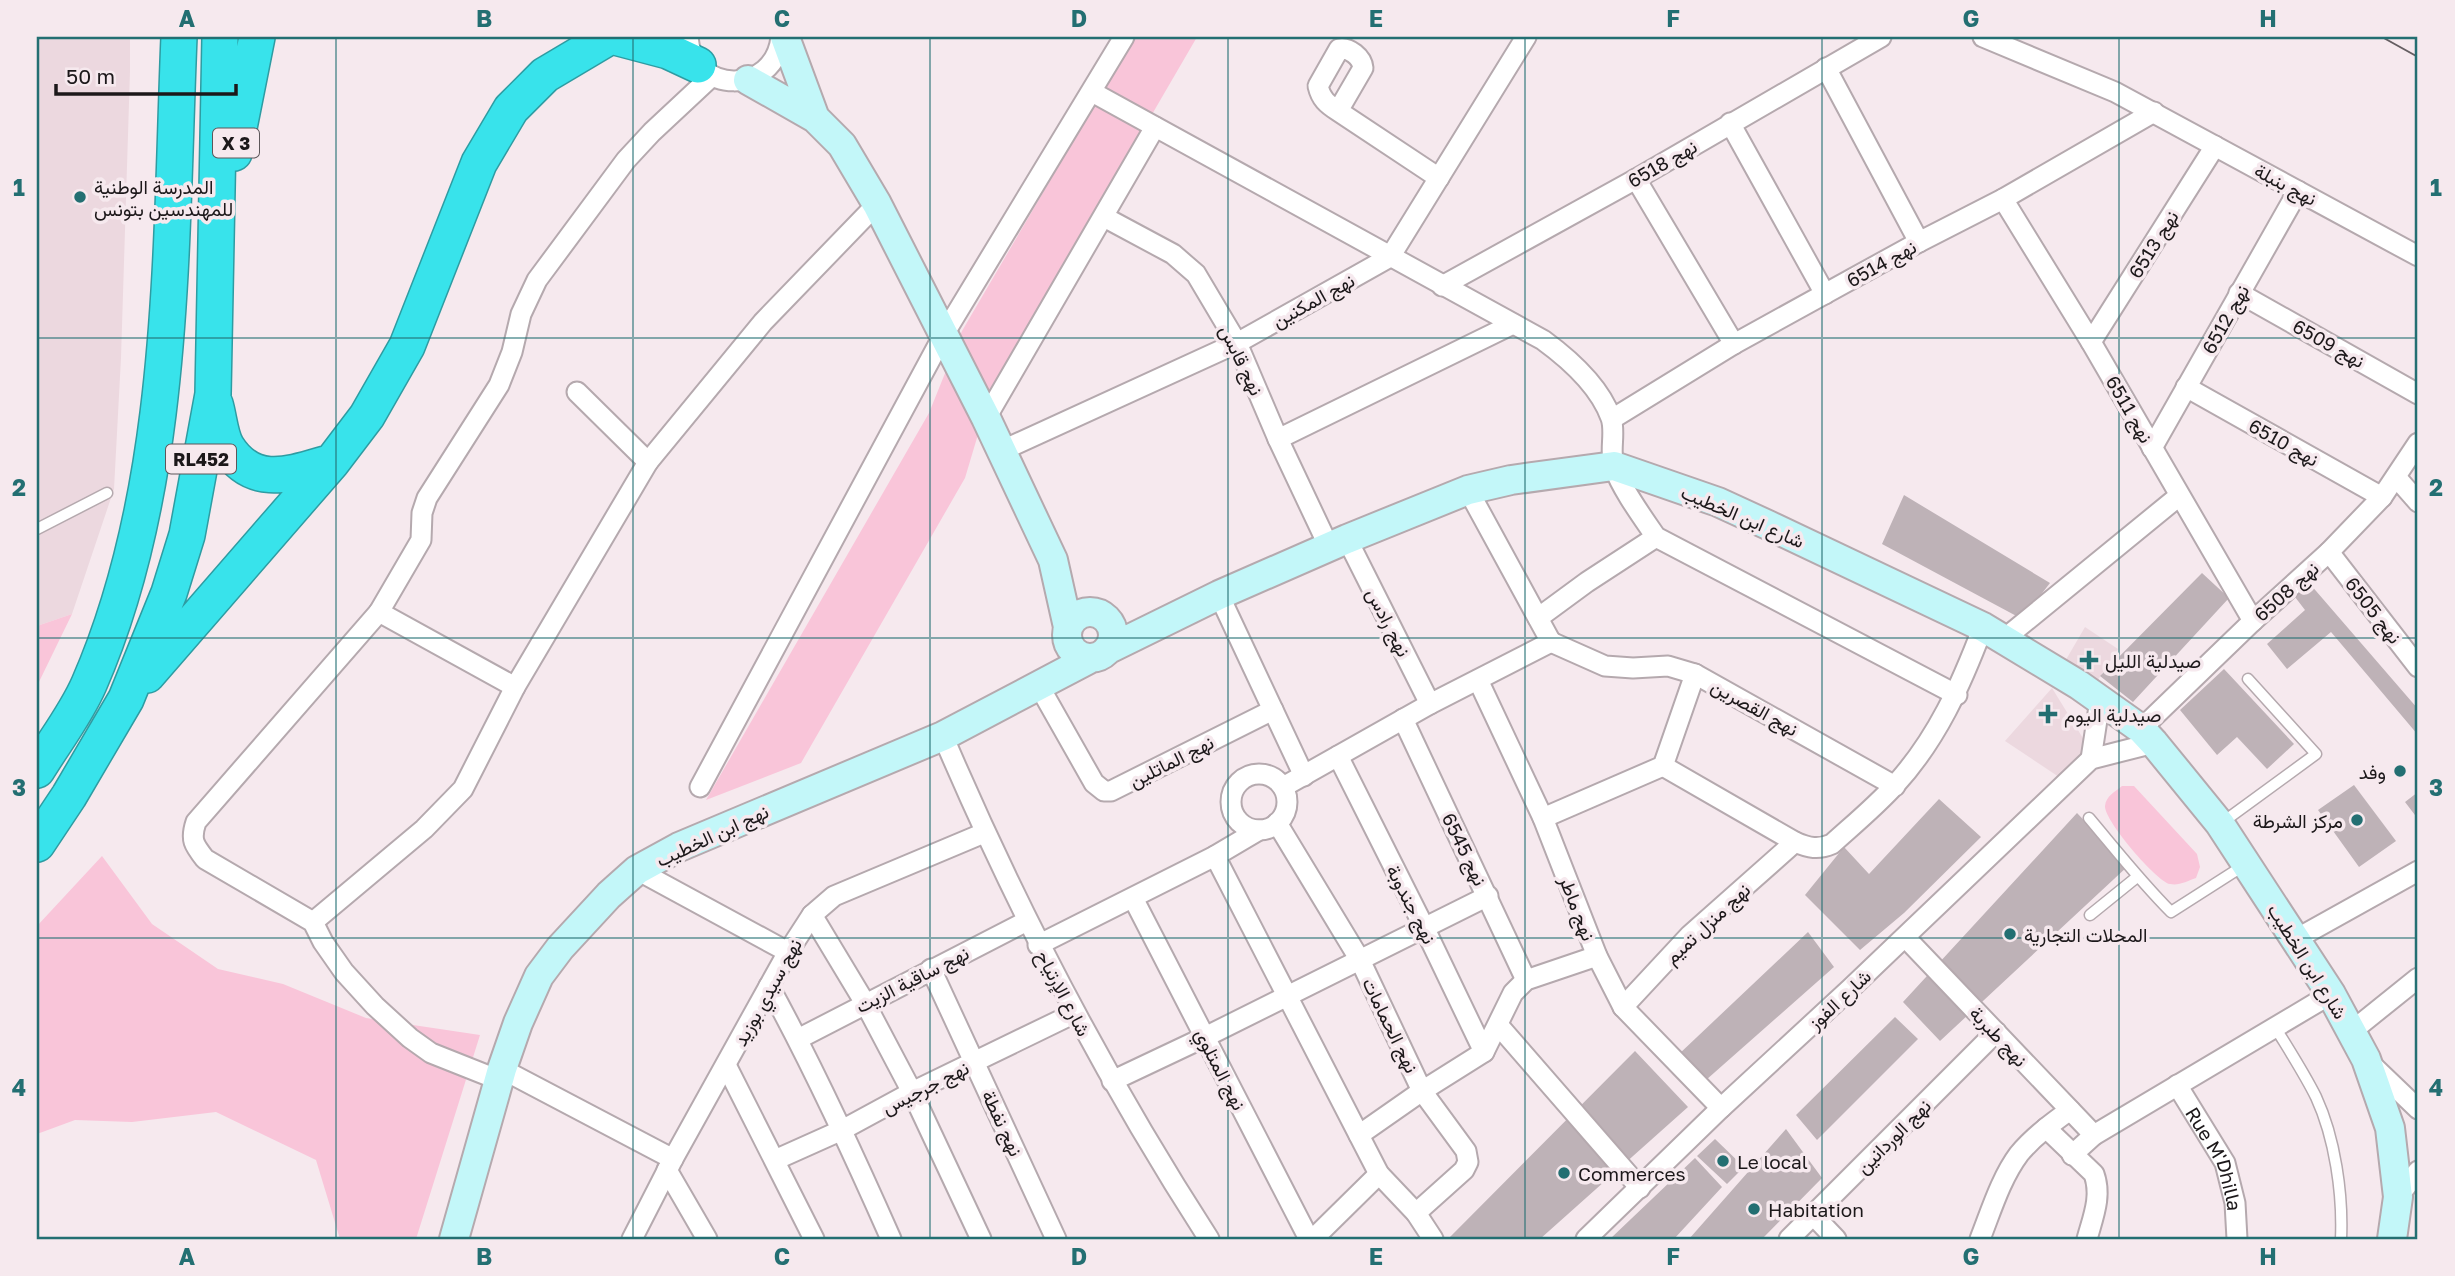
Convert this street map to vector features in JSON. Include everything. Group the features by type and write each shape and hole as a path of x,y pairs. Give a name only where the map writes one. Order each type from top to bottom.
{"highway":[{"name":"RL452","path":"37,770 88,687 114,621 149,485 161,395 179,37"},
{"name":"RL452","path":"37,844 127,699 169,593 187,535 213,394 220,37"},
{"name":"X 3","path":"216,250 257,37"},
{"path":"127,699 234,572 332,462 367,416 407,346 479,163 511,109 545,75 609,37"},
{"path":"615,37 699,59"},
{"path":"213,394 226,446 239,462 259,475 291,474 332,462"}],"street":[{"path":"707,1239 670,1165 500,1075 431,1053 375,1006 344,972 313,922 205,859 194,845 192,833 195,822 379,612 421,540 422,513 427,498 499,385 512,352 521,314 537,280 699,59 729,82 748,80 764,72 776,57 783,37"},
{"path":"783,37 816,118"},
{"path":"700,787 944,334 1124,37"},
{"name":"نهج المكنين","path":"1001,452 1237,343 1390,257 1526,37"},
{"name":"نهج 6518","path":"1442,286 1636,179 1881,37"},
{"name":"نهج بنبلة","path":"1983,37 2115,92 2418,256"},
{"path":"1826,68 1919,242"},
{"path":"748,80 816,118 842,145 877,204 944,334 1053,560 1068,632 1075,652 1099,654 1112,643 1111,625 1053,560"},
{"path":"1092,92 1559,352 1596,391 1612,419 1614,466 1638,511 1656,537 1956,695"},
{"path":"1338,111 1439,177"},
{"name":"نهج 6514","path":"1612,419 1734,344 2003,199 2154,113"},
{"path":"1730,124 1825,294"},
{"path":"986,418 1155,127"},
{"name":"نهج 6513","path":"2091,342 2215,146"},
{"path":"1636,179 1734,344"},
{"name":"نهج 6512","path":"2152,447 2298,191"},
{"name":"نهج 6511","path":"2003,199 2091,342 2253,621"},
{"path":"313,922 424,829 463,789 515,687 648,462 763,322 877,204"},
{"name":"نهج قابس","path":"1104,217 1173,254 1190,267 1237,343 1278,439 1338,543"},
{"name":"نهج 6509","path":"2239,293 2418,394"},
{"path":"1278,439 1513,324"},
{"name":"نهج 6510","path":"2186,387 2382,497"},
{"path":"577,392 648,462"},
{"name":"نهج 6508","path":"2148,736 2253,621 2329,552 2382,497 2418,443"},
{"name":"شارع ابن الخطيب","path":"1158,625 1338,543 1468,490 1511,480 1614,466 1718,502 1994,633 2100,700 2148,736 2220,824 2247,864 2331,994 2366,1059 2390,1128 2398,1197 2392,1239"},
{"path":"2396,477 2418,502"},
{"path":"1283,787 1430,704 1551,642 1468,490"},
{"path":"1663,766 1795,842 1810,848 1823,848 1832,844 1895,786 1927,744 1994,633 2179,496"},
{"path":"1538,618 1656,537"},
{"name":"نهج رادس","path":"1338,543 1430,704"},
{"name":"نهج 6505","path":"2329,552 2418,667"},
{"path":"1219,595 1304,776"},
{"path":"379,612 515,687"},
{"path":"1047,682 1068,632 1080,614 1158,625"},
{"name":"نهج ابن الخطيب","path":"454,1239 500,1075 518,1023 540,976 560,948 609,895 637,870 679,847 943,736 1158,625"},
{"name":"نهج القصرين","path":"1551,642 1605,666 1668,666 1695,674 1895,786"},
{"path":"1543,818 1663,766 1695,674"},
{"name":"نهج ماطر","path":"1478,680 1543,818 1597,956 1623,1007 1721,1108"},
{"name":"نهج الماتلين","path":"1047,682 1094,783 1104,791 1111,791 1273,710"},
{"path":"2091,759 2100,700"},
{"name":"نهج 6545","path":"1403,719 1526,980"},
{"name":"شارع الإرتياح","path":"943,736 984,833 1038,945 1111,1081 1209,1239"},
{"name":"شارع الفوز","path":"1586,1239 2091,759 2148,736"},
{"name":"نهج جندوبة","path":"1338,757 1484,1052"},
{"path":"1038,945 1268,827 1286,810 1287,802 1283,787 1276,780 1258,774 1240,781 1231,798 1235,817 1250,829 1268,827"},
{"name":"نهج الحمامات","path":"1268,827 1360,960 1422,1091 1466,1151 1468,1162 1464,1170 1416,1213"},
{"name":"نهج سيدي بوزيد","path":"632,1239 769,986 812,915 834,896 984,833"},
{"name":"نهج منزل تميم","path":"1623,1007 1690,935 1795,842"},
{"path":"1215,856 1379,1174 1416,1213 1433,1239"},
{"path":"637,870 788,952"},
{"path":"2296,939 2418,871"},
{"path":"1111,1081 1289,996 1488,896"},
{"name":"نهج المتلوي","path":"1133,898 1311,1239"},
{"path":"812,915 865,1003 912,1093 981,1239"},
{"name":"نهج ساقية الزيت","path":"798,1039 1027,921"},
{"name":"نهج طبربة","path":"1905,937 2094,1135"},
{"path":"1359,1135 1484,1052 1513,993 1526,980 1597,956"},
{"name":"نهج نفطة","path":"931,969 1056,1239"},
{"path":"2352,1031 2418,978"},
{"path":"769,986 842,1130 891,1239"},
{"path":"2072,1155 2094,1135 2331,994"},
{"name":"نهج جرجيس","path":"775,1160 842,1130 1075,1013"},
{"path":"1499,1026 1640,1188"},
{"name":"نهج الوردانين","path":"1789,1239 1996,1031"},
{"name":"شارع ابن الخطيب","path":"2366,1059 2418,1109"},
{"path":"726,1065 814,1239"},
{"name":"Rue M'Dhilla","path":"2177,1085 2225,1163 2235,1203 2237,1239"},
{"path":"1980,1239 2003,1183 2019,1154 2070,1110"},
{"path":"2046,1128 2094,1174 2098,1184 2099,1194 2087,1239"},
{"path":"2398,1197 2418,1171"},
{"path":"1311,1239 1379,1174"},
{"path":"1814,1216 1836,1239"}],"lane":[{"path":"37,529 107,493"},
{"path":"2220,824 2316,754 2248,679"},
{"path":"2089,818 2137,877 2171,912 2247,864"},
{"path":"2090,915 2137,877"},
{"path":"2275,1027 2315,1095 2324,1116 2339,1182 2341,1239"}],"shaded area":[{"name":"المدرسة الوطنية للمهندسين بتونس","path":"37,37 130,37 130,71 114,489 72,614 37,626"},
{"path":"1134,37 1197,37 991,391 965,478 801,763 706,800 929,413 962,331"},
{"path":"72,614 37,686 37,626"},
{"name":"صيدلية الليل","path":"2085,627 2118,649 2092,689 2060,670"},
{"name":"صيدلية اليوم","path":"2052,688 2089,748 2062,779 2005,741"},
{"path":"2122,786 2134,786 2197,854 2200,867 2196,878 2180,884 2170,884 2154,873 2132,849 2113,824 2105,806 2109,797"},
{"path":"102,856 152,924 218,969 283,984 366,1018 480,1035 416,1239 340,1239 316,1160 216,1112 132,1122 75,1120 37,1134 37,926"}],"building":[{"path":"1904,495 2050,583 2022,619 1882,544"},
{"path":"2202,573 2229,598 2133,702 2100,676"},
{"path":"2310,584 2418,709 2418,735 2331,632 2287,669 2267,644 2305,610 2295,597"},
{"path":"2224,669 2294,744 2267,769 2237,737 2217,755 2180,710"},
{"path":"2354,785 2396,841 2359,867 2318,810"},
{"path":"2418,792 2418,819 2405,802"},
{"path":"1939,799 1981,837 1904,913 1860,950 1805,895 1844,847 1869,874"},
{"name":"المحلات التجارية","path":"2077,813 2128,866 1940,1041 1903,1002"},
{"path":"1808,932 1834,967 1706,1080 1678,1055"},
{"name":"Habitation","path":"1895,1017 1918,1039 1817,1140 1796,1115"},
{"name":"Commerces","path":"1635,1051 1688,1107 1540,1239 1448,1239"},
{"name":"Habitation","path":"1786,1129 1822,1178 1762,1239 1689,1239"},
{"name":"Le local","path":"1715,1139 1744,1167 1727,1184 1697,1156"},
{"name":"Commerces","path":"1695,1158 1722,1187 1674,1239 1610,1239"}],"tram line":[{"path":"2382,37 2418,57"}],"place":[{"name":"المدرسة الوطنية للمهندسين بتونس","path":"80,197"},
{"name":"صيدلية الليل","path":"2089,660"},
{"name":"صيدلية اليوم","path":"2048,714"},
{"name":"وفد","path":"2400,771"},
{"name":"مركز الشرطة","path":"2357,820"},
{"name":"المحلات التجارية","path":"2010,934"},
{"name":"Le local","path":"1723,1161"},
{"name":"Commerces","path":"1564,1173"},
{"name":"Habitation","path":"1754,1209"}]}
